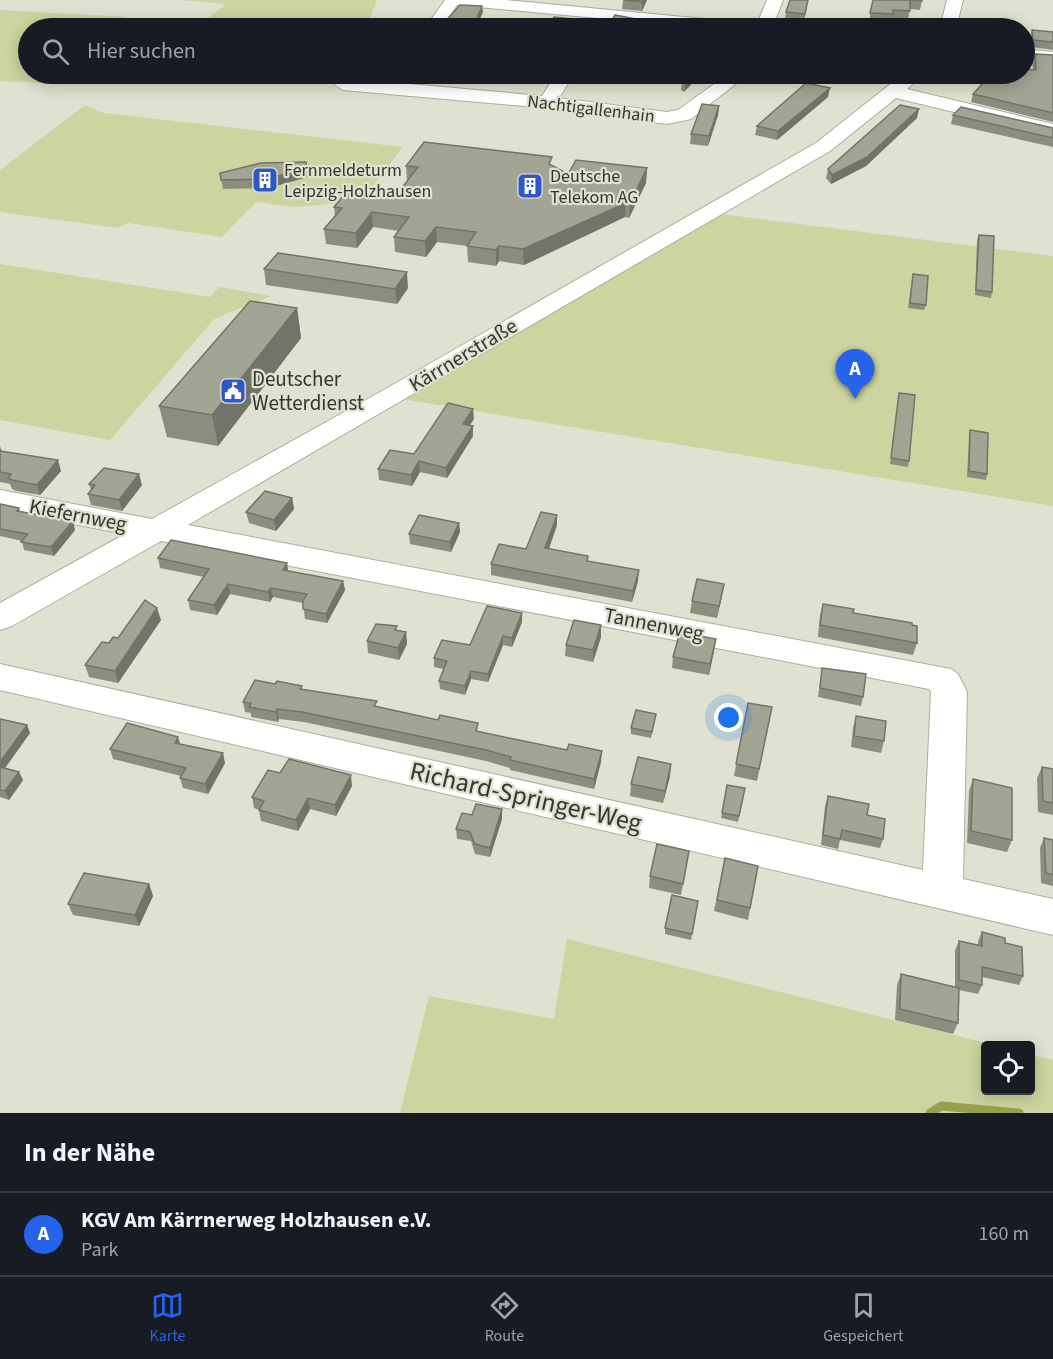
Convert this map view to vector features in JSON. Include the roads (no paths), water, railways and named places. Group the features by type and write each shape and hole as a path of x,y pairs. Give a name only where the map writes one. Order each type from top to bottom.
{"street":[{"path":"441,18 453,0 646,18"},
{"path":"768,18 775,0"},
{"path":"950,18 955,0"},
{"path":"1035,55 1053,57"},
{"name":"Nachtigallenhain","path":"440,84 653,118 684,115 726,84"},
{"path":"547,102 559,84"},
{"name":"Kärrnerstraße","path":"0,618 392,397 823,147 900,84"},
{"path":"891,91 1053,130"},
{"name":"Kiefernweg","path":"0,500 155,530"},
{"name":"Tannenweg","path":"155,530 939,678 946,683 949,692 942,892"},
{"name":"Richard-Springer-Weg","path":"0,677 1053,917"}],"waterway":[{"path":"930,1113 941,1106 1019,1113"}],"place":[{"name":"Fernmeldeturm Leipzig-Holzhausen","path":"265,180"},
{"name":"Deutsche Telekom AG","path":"530,186"},
{"name":"Deutscher Wetterdienst","path":"233,391"},
{"name":"KGV Am Kärrnerweg Holzhausen e.V.","path":"855,399"}]}
